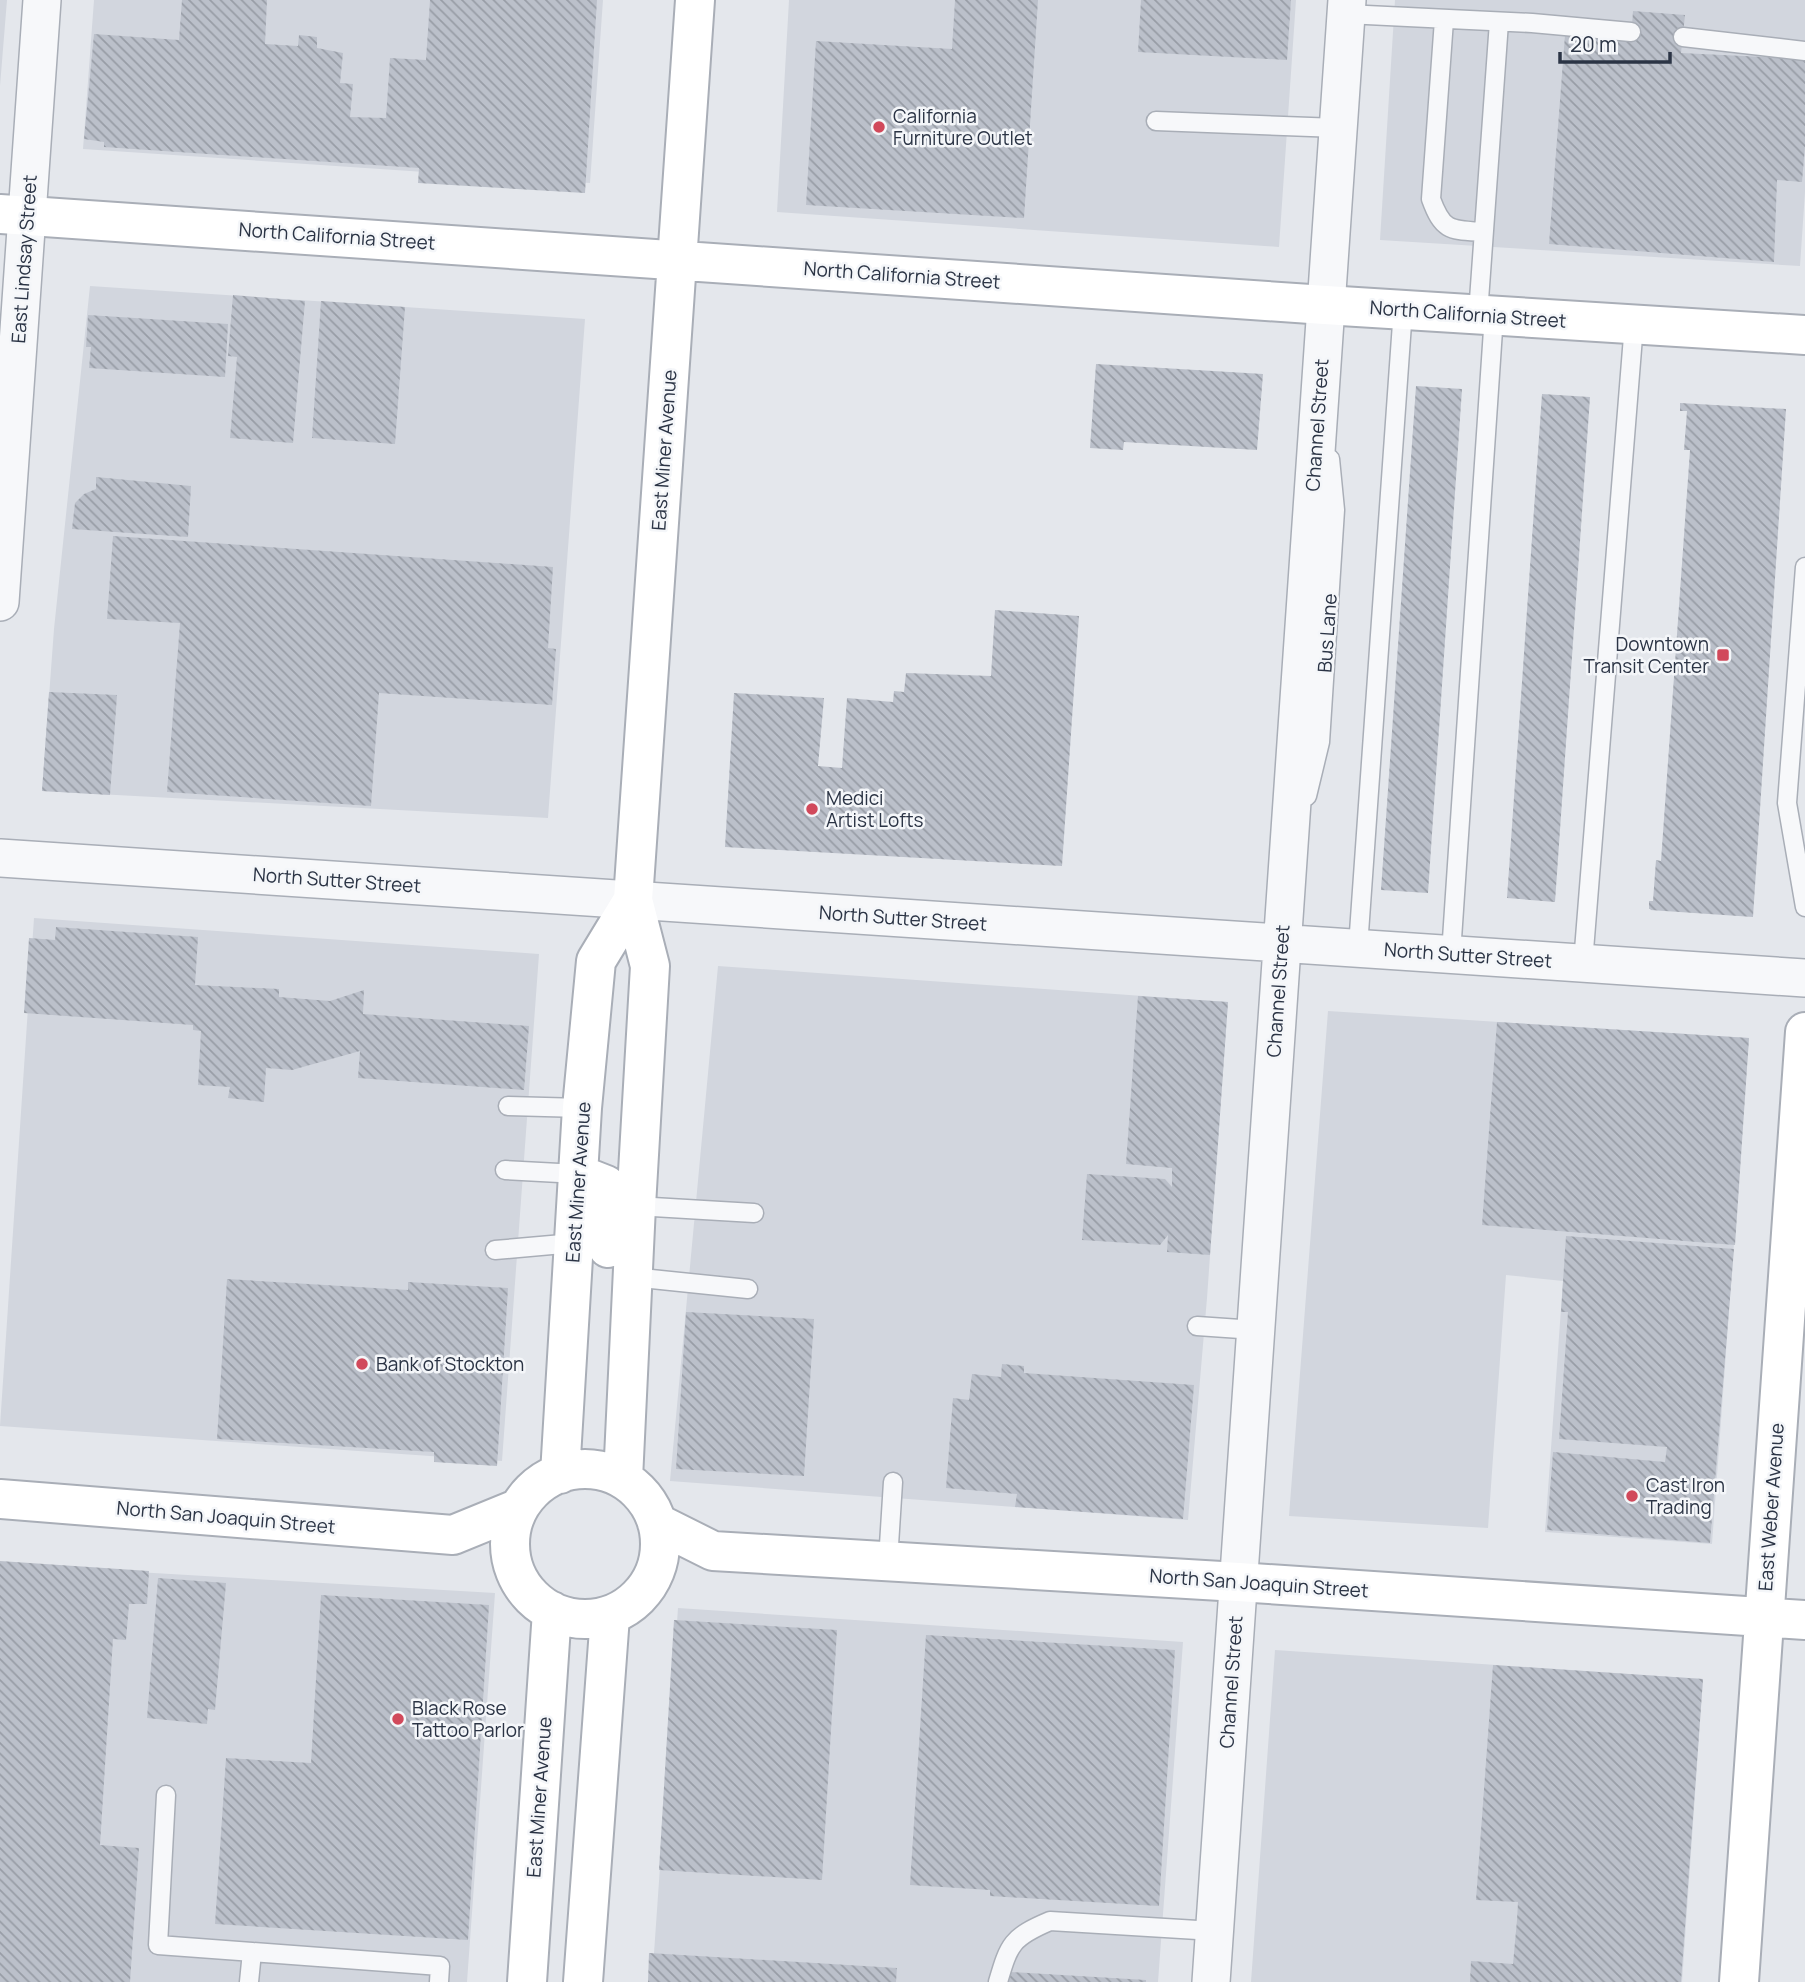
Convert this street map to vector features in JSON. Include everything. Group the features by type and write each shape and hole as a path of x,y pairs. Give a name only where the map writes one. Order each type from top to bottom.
{"street":[{"name":"East Lindsay Street","path":"0,602 13,214 42,0"},
{"name":"East Miner Avenue","path":"623,1479 629,1351 619,1270 636,1206 650,966 633,901 695,0"},
{"name":"Channel Street","path":"1210,1982 1346,7"},
{"name":"North California Street","path":"13,214 1325,305 1805,335"},
{"name":"North Sutter Street","path":"0,858 1805,978"},
{"name":"East Miner Avenue","path":"560,1474 582,1108 596,961 633,901"},
{"name":"East Weber Avenue","path":"1739,1982 1805,1032"},
{"path":"578,1174 606,1185 612,1202 619,1270"},
{"path":"574,1242 619,1270"},
{"path":"577,1469 601,1470 623,1479 641,1494 657,1523 660,1538 659,1562 650,1583 633,1603 610,1616 585,1620 560,1616 537,1603 520,1583 511,1559 511,1533 519,1508 534,1489 560,1474 577,1469"},
{"name":"North San Joaquin Street","path":"0,1499 453,1535 516,1569"},
{"name":"North San Joaquin Street","path":"453,1535 519,1508"},
{"name":"North San Joaquin Street","path":"657,1523 713,1551 1238,1582 1805,1620"},
{"name":"North San Joaquin Street","path":"652,1578 713,1551"},
{"name":"East Miner Avenue","path":"527,1982 552,1611"},
{"path":"583,1982 610,1616"}],"lane":[{"path":"1346,7 1444,20 1532,23 1631,32"},
{"path":"1444,20 1431,200 1437,216 1446,226 1457,230 1483,232"},
{"path":"1451,954 1486,315 1483,232 1499,22"},
{"path":"1682,37 1805,51"},
{"path":"1156,121 1338,128"},
{"path":"1358,947 1403,309"},
{"path":"1583,963 1634,324"},
{"path":"1805,567 1787,803 1805,907"},
{"path":"508,1105 582,1108"},
{"path":"505,1170 578,1174"},
{"path":"636,1206 754,1213"},
{"path":"495,1251 574,1242"},
{"path":"619,1270 748,1289"},
{"path":"1197,1326 1255,1330"},
{"path":"888,1561 893,1482"},
{"path":"166,1796 158,1945 251,1952 439,1974"},
{"path":"998,1982 1009,1947 1025,1931 1050,1921 1214,1931"},
{"path":"250,1982 251,1952"}],"shaded area":[{"path":"0,0 7,0 0,86"},
{"path":"94,0 603,0 590,183 83,149"},
{"path":"789,0 1296,0 1279,247 777,212"},
{"path":"1395,0 1805,0 1805,192 1800,266 1380,240"},
{"path":"90,286 585,319 548,818 42,791 54,629"},
{"path":"34,918 539,954 502,1461 0,1426"},
{"path":"718,966 1228,1002 1188,1520 670,1481"},
{"path":"1328,1011 1749,1038 1712,1544 1545,1532 1563,1281 1506,1275 1488,1528 1289,1516"},
{"path":"0,1564 495,1593 467,1982 0,1982"},
{"path":"678,1608 1183,1642 1158,1982 652,1982"},
{"path":"1275,1650 1703,1679 1682,1982 1251,1982"}],"building":[{"path":"182,0 267,0 265,44 298,46 299,35 317,37 317,48 343,53 340,83 353,84 350,117 386,118 390,58 426,60 430,0 597,0 585,193 418,183 419,168 104,147 104,142 84,139 94,34 179,40"},
{"path":"955,0 1038,0 1024,218 806,205 816,41 952,49"},
{"path":"1141,0 1291,0 1287,60 1138,52"},
{"path":"1633,11 1685,15 1681,53 1805,59 1805,146 1802,182 1777,180 1774,262 1549,244 1565,35 1631,40"},
{"path":"233,295 305,301 293,443 230,438 237,357 228,356"},
{"path":"321,301 405,307 395,444 312,438"},
{"path":"88,315 228,324 225,377 89,368 91,347 86,347"},
{"path":"1096,364 1263,374 1257,450 1124,442 1123,450 1090,448"},
{"path":"1416,386 1462,389 1428,893 1381,890"},
{"path":"1542,394 1590,397 1555,902 1507,898"},
{"name":"Downtown Transit Center","path":"1680,403 1786,409 1753,917 1649,909 1649,901 1653,901 1656,860 1661,861 1690,450 1684,450 1687,411 1680,411"},
{"path":"96,477 191,486 188,537 72,529 75,503 84,494 96,489"},
{"path":"113,536 553,567 548,648 556,649 552,705 379,693 371,806 167,792 180,623 107,619"},
{"path":"995,610 1079,616 1062,866 725,847 734,693 824,698 818,766 842,768 847,698 893,702 894,691 904,692 906,673 991,676"},
{"path":"49,692 117,695 110,795 42,791"},
{"path":"56,927 198,937 195,985 279,989 279,997 330,1001 364,990 363,1014 529,1026 524,1090 358,1078 360,1051 292,1070 266,1068 264,1102 228,1098 230,1087 198,1085 201,1031 193,1030 193,1025 24,1013 29,938 55,940"},
{"path":"1138,996 1228,1002 1210,1255 1167,1252 1168,1235 1160,1245 1082,1240 1087,1174 1165,1179 1172,1187 1172,1168 1126,1164"},
{"path":"1497,1022 1749,1038 1735,1245 1482,1225"},
{"path":"1566,1236 1734,1249 1710,1543 1547,1530 1553,1452 1665,1462 1667,1447 1559,1439 1568,1312 1561,1312"},
{"name":"Bank of Stockton","path":"227,1279 408,1290 408,1282 508,1288 497,1466 434,1462 434,1452 217,1439"},
{"path":"686,1312 814,1319 804,1476 676,1469"},
{"path":"1002,1364 1024,1366 1024,1373 1194,1385 1183,1519 1015,1507 1017,1494 946,1488 953,1398 969,1400 972,1374 1001,1377"},
{"path":"0,1561 149,1571 147,1604 129,1604 126,1640 113,1639 100,1845 139,1848 130,1982 0,1982"},
{"path":"158,1578 226,1583 215,1710 208,1709 207,1724 147,1718"},
{"path":"321,1595 489,1605 468,1940 215,1924 226,1758 311,1763"},
{"path":"674,1620 837,1630 822,1880 659,1870"},
{"path":"926,1635 1175,1650 1159,1906 990,1896 990,1890 910,1885"},
{"path":"1493,1665 1703,1679 1681,1982 1470,1982 1471,1961 1513,1964 1517,1920 1518,1902 1476,1900"},
{"path":"649,1953 897,1968 896,1982 648,1982"},
{"path":"1010,1972 1146,1980 1146,1982 1009,1982"}],"place":[{"name":"California Furniture Outlet","path":"879,127"},
{"name":"Downtown Transit Center","path":"1723,655"},
{"name":"Medici Artist Lofts","path":"812,809"},
{"name":"Bank of Stockton","path":"362,1364"},
{"name":"Cast Iron Trading","path":"1632,1496"},
{"name":"Black Rose Tattoo Parlor","path":"398,1719"}]}
